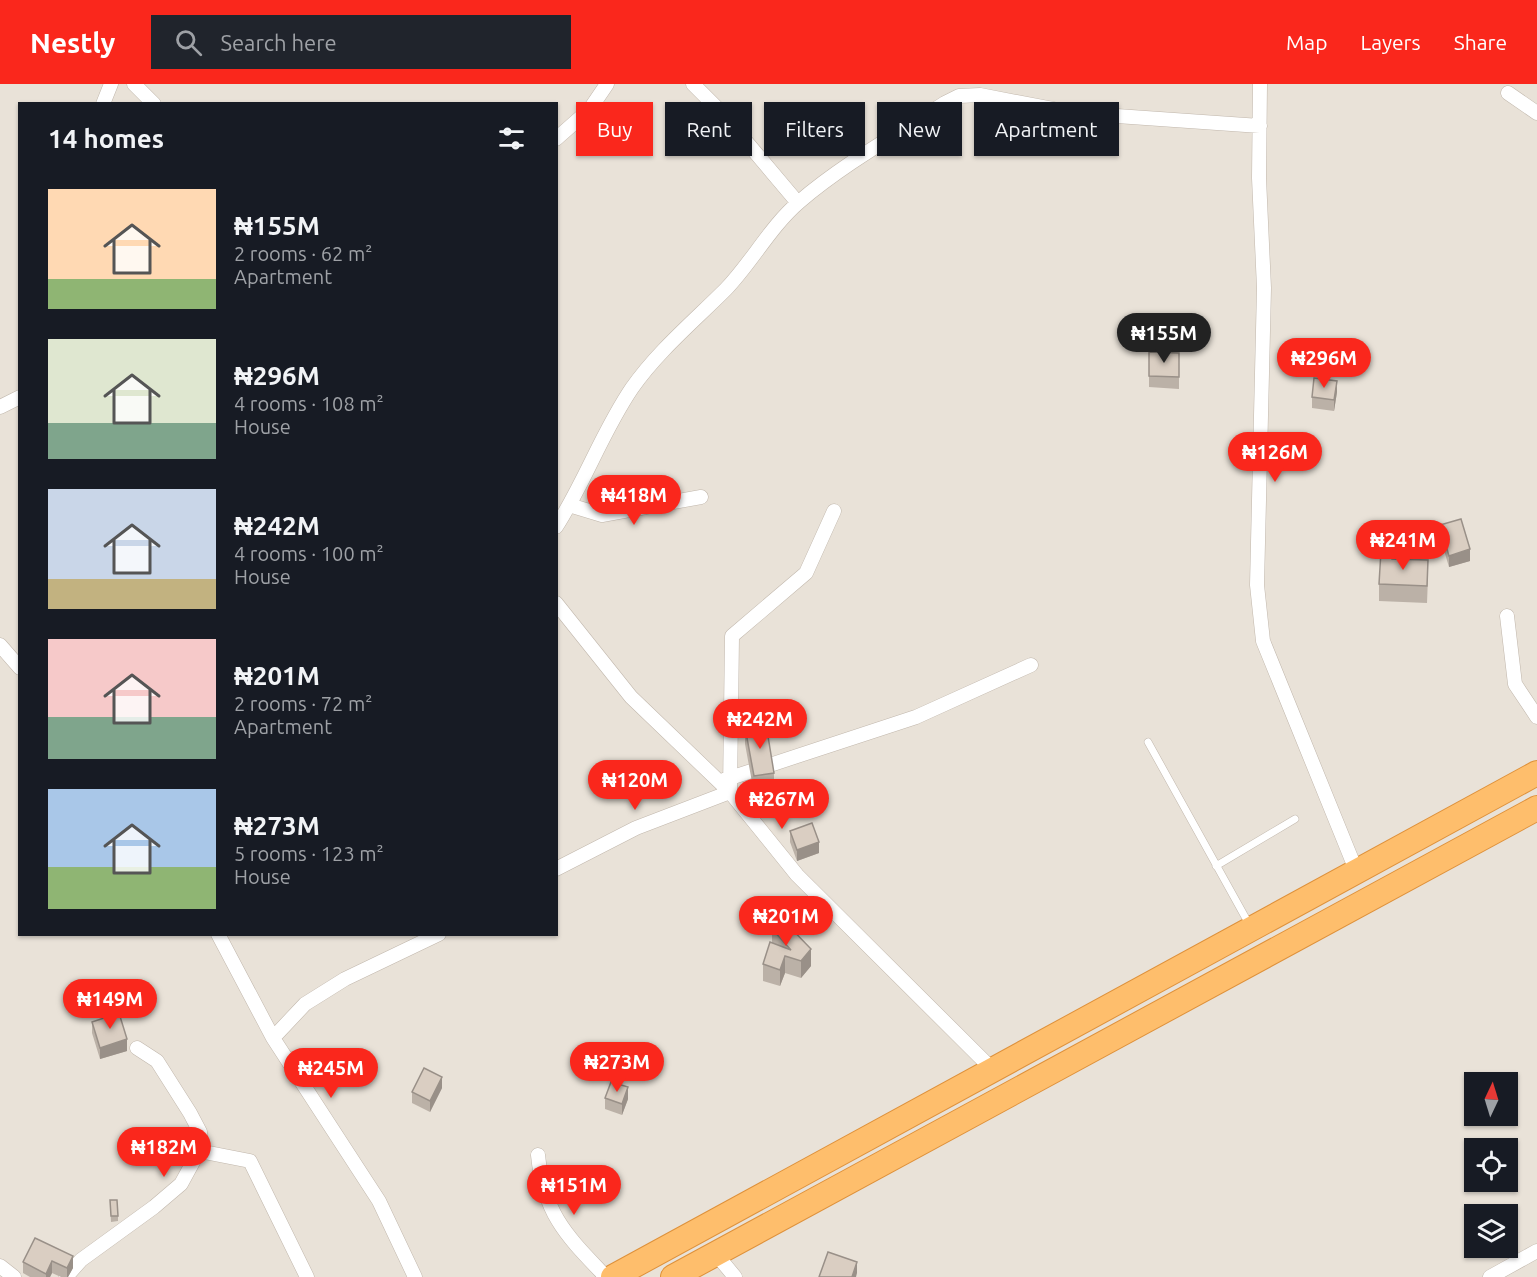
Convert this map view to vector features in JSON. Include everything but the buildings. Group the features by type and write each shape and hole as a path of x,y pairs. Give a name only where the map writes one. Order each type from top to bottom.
{"highway":[{"path":"613,1277 1537,773"},
{"path":"673,1277 1537,808"}],"street":[{"path":"104,102 111,84"},
{"path":"134,84 152,102"},
{"path":"558,137 590,109 607,84"},
{"path":"693,84 722,113 798,203"},
{"path":"1260,84 1264,288 1257,585 1259,615 1263,641 1356,870"},
{"path":"558,524 608,424 633,386 660,354 728,286 798,203 963,90 1074,113 1260,126"},
{"path":"1508,93 1537,114"},
{"path":"0,407 18,398"},
{"path":"569,505 602,515 700,496"},
{"path":"834,511 806,573 732,636 725,780 730,792 796,875 993,1070"},
{"path":"558,606 631,697 725,780"},
{"path":"1507,616 1515,684 1537,717"},
{"path":"0,645 18,666"},
{"path":"725,780 916,717 1031,665"},
{"path":"558,868 636,828 730,792"},
{"path":"219,936 273,1038 379,1201 415,1277"},
{"path":"273,1038 305,1004 345,979 435,936"},
{"path":"66,1277 81,1260 154,1207 181,1184 199,1151 200,1132 190,1113 157,1060 137,1048"},
{"path":"199,1151 250,1161 307,1277"},
{"path":"538,1155 541,1182 549,1208 573,1242 606,1277"},
{"path":"1490,1277 1537,1251"},
{"path":"716,1254 735,1277"},
{"path":"0,1266 14,1277"}],"lane":[{"path":"1148,742 1252,929"},
{"path":"1216,866 1295,819"}],"shaded area":[{"path":"0,84 1537,84 1537,1277 0,1277"}]}
